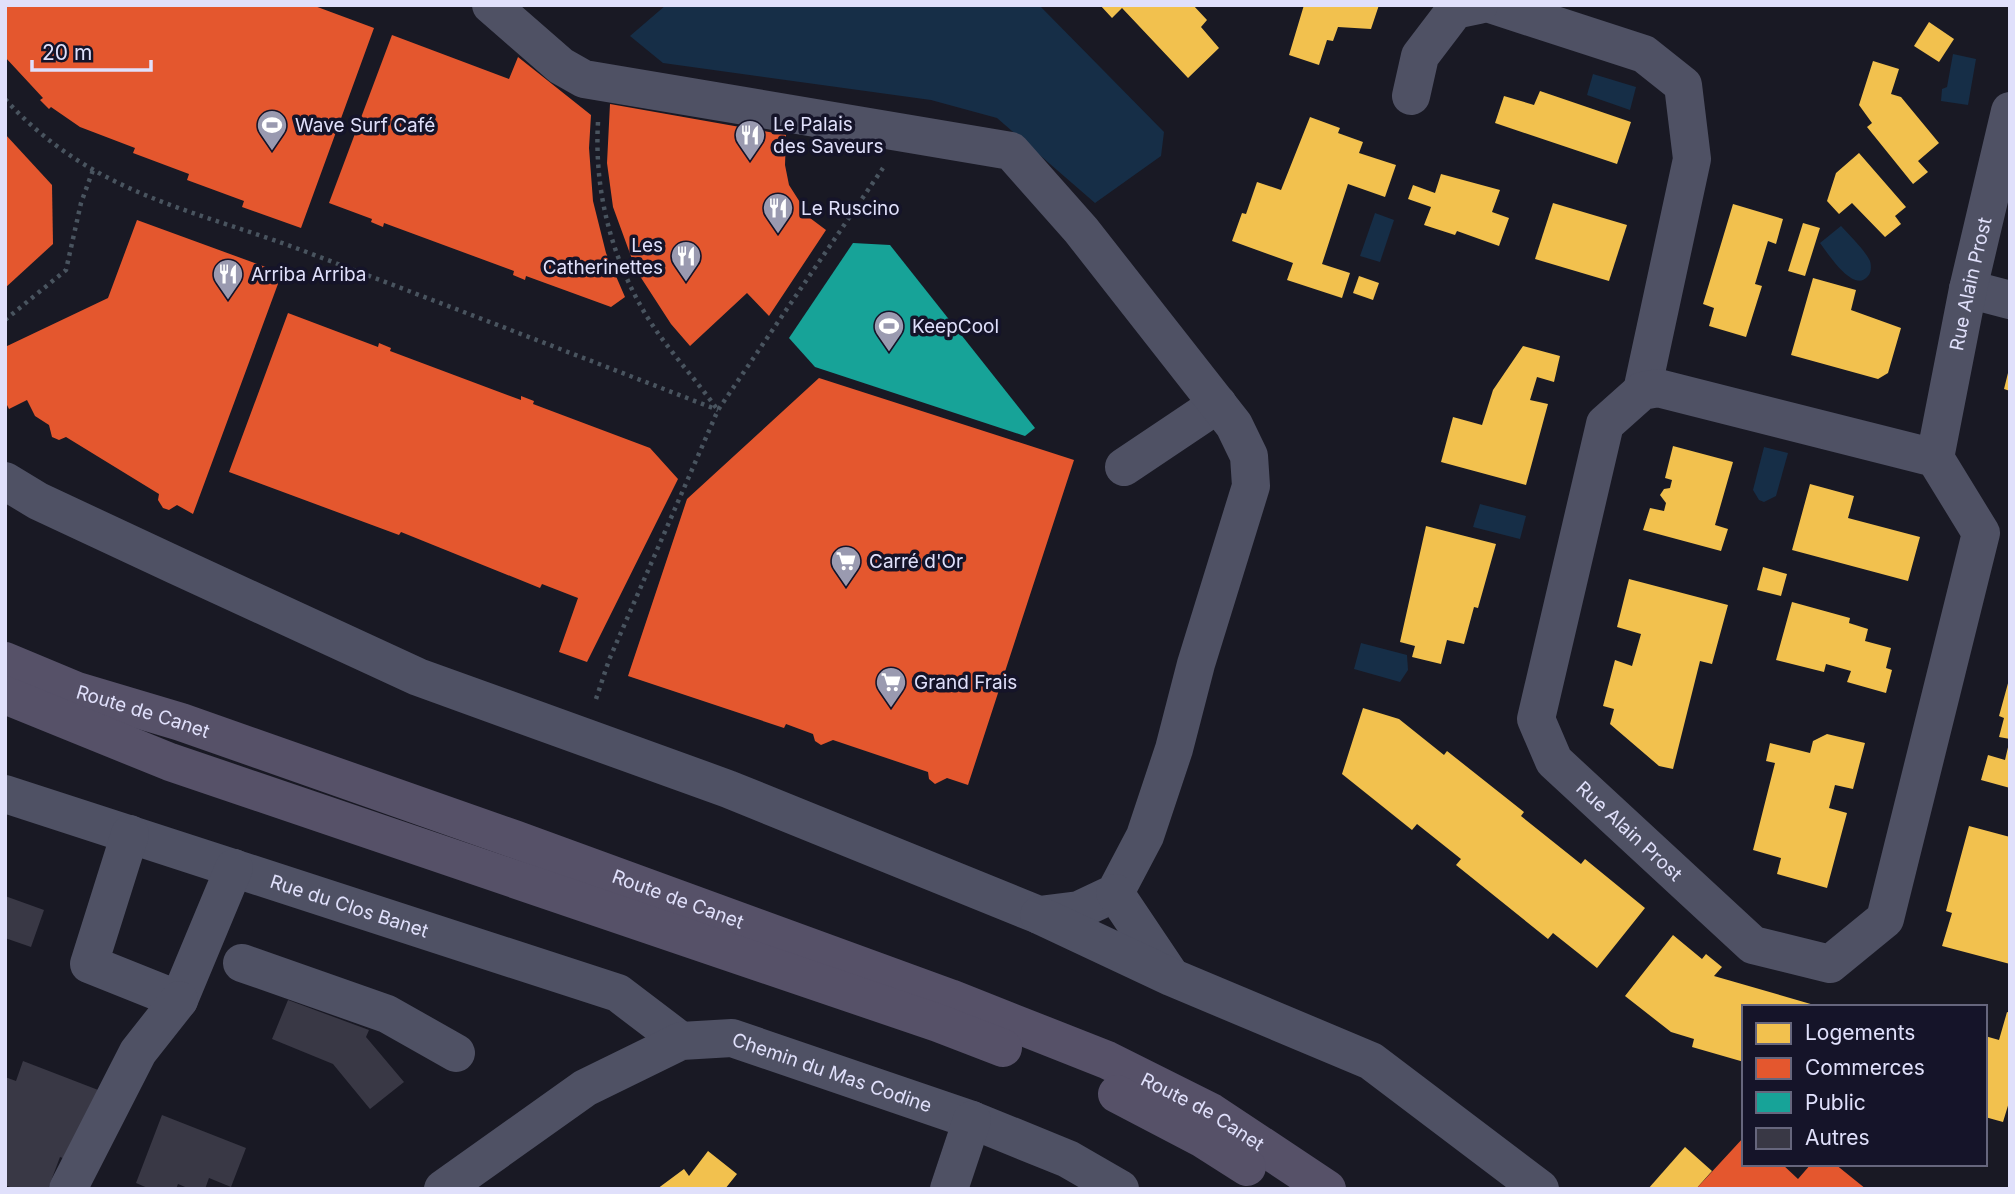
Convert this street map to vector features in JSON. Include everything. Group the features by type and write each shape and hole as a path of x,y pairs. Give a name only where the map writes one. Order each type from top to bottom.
{"main road":[{"name":"Route de Canet","path":"5,661 77,691 181,722 514,839 950,998 1107,1060 1211,1112 1327,1189"},
{"name":"Route de Canet","path":"5,695 170,762 938,1023 1090,1081 1203,1139 1281,1189"}],"street":[{"path":"491,5 561,66 584,79 1011,151 1081,230 1234,425 1249,456 1251,486 1170,762 1145,836 1115,893 1079,910 1039,915"},
{"path":"1410,96 1420,56 1455,10 1479,5"},
{"path":"1493,5 1644,54 1683,85 1692,159 1642,391 1658,388 1935,458"},
{"name":"Rue Alain Prost","path":"1642,391 1605,424 1536,719 1554,761 1753,945 1830,964 1885,919 1981,533 1935,458 1968,289 2010,111"},
{"path":"1968,289 2010,300"},
{"path":"1124,467 1218,404"},
{"path":"5,481 38,500 162,560 418,677 728,789 1039,915 1171,977 1371,1061 1540,1189"},
{"name":"Rue du Clos Banet","path":"5,794 618,993 681,1041"},
{"path":"130,834 89,964 180,1000"},
{"path":"68,1189 138,1052 180,1000 234,868"},
{"path":"1115,893 1171,977"},
{"path":"242,963 387,1014 456,1053"},
{"name":"Chemin du Mas Codine","path":"443,1189 585,1088 681,1041 732,1038 972,1120 1068,1159 1120,1189"},
{"path":"949,1189 972,1120"}],"path":[{"path":"600,82 596,148 601,193 623,270 648,317 718,410"},
{"path":"5,99 65,154 134,193 301,249 718,410"},
{"path":"583,736 610,660 718,410 907,132"},
{"path":"5,320 66,270 81,203 93,170"}],"water":[{"path":"666,5 1039,5 1164,132 1161,156 1095,203 997,118 931,100 663,63 630,36"},
{"path":"1953,54 1976,59 1968,105 1941,101 1942,89 1947,87"},
{"path":"1593,74 1636,87 1630,110 1587,95"},
{"path":"1375,213 1394,220 1380,262 1360,256"},
{"path":"1841,226 1870,261 1870,272 1862,280 1849,277 1842,271 1820,243"},
{"path":"1764,447 1788,453 1776,496 1764,502 1759,500 1753,490"},
{"path":"1480,504 1526,516 1520,539 1473,527"},
{"path":"1361,643 1407,655 1408,670 1400,682 1354,669"}],"building: Logements":[{"path":"1100,5 1193,5 1207,20 1201,27 1219,48 1188,78 1122,8 1112,18"},
{"path":"1304,5 1379,5 1371,29 1338,27 1333,41 1327,40 1319,65 1289,55"},
{"path":"1929,22 1954,39 1939,62 1914,46"},
{"path":"1873,61 1899,69 1891,94 1901,97 1939,143 1918,161 1928,172 1913,184 1867,127 1872,123 1859,105"},
{"path":"1540,91 1631,122 1617,164 1495,123 1504,96 1534,105"},
{"path":"1310,117 1340,128 1338,133 1363,142 1359,153 1396,165 1385,197 1348,184 1322,264 1350,273 1342,298 1287,280 1293,263 1232,241 1242,213 1246,214 1257,182 1281,190"},
{"path":"1859,153 1906,207 1895,216 1901,224 1885,237 1852,203 1839,214 1827,201 1836,173"},
{"path":"1441,174 1500,190 1492,212 1509,218 1499,246 1457,231 1455,235 1424,225 1431,207 1408,199 1413,185 1435,193"},
{"path":"1553,203 1627,225 1609,281 1535,259"},
{"path":"1733,204 1783,219 1776,244 1768,241 1755,284 1762,286 1746,337 1709,326 1714,308 1703,304"},
{"path":"1803,223 1820,228 1805,276 1788,271"},
{"path":"1359,276 1379,283 1373,300 1353,293"},
{"path":"1813,278 1856,290 1851,310 1901,328 1888,373 1878,379 1791,355"},
{"path":"1523,346 1560,356 1554,382 1537,377 1530,400 1548,404 1526,485 1441,462 1453,417 1482,425 1493,390"},
{"path":"2010,369 2010,391 2004,389"},
{"path":"1673,446 1733,462 1715,525 1728,529 1721,551 1643,530 1650,508 1664,511 1666,503 1660,495 1664,489 1670,488 1672,480 1665,478"},
{"path":"1810,484 1854,496 1848,518 1920,537 1908,581 1792,550"},
{"path":"1426,526 1496,544 1478,608 1474,607 1464,644 1447,640 1441,664 1412,657 1415,646 1400,642"},
{"path":"1763,567 1787,574 1781,596 1757,590"},
{"path":"1629,579 1728,605 1712,664 1700,661 1673,769 1659,766 1610,724 1614,709 1603,706 1615,660 1632,666 1641,634 1617,627"},
{"path":"1792,602 1850,618 1849,623 1868,629 1865,641 1891,648 1886,668 1892,670 1886,693 1847,682 1851,671 1826,664 1824,672 1776,660"},
{"path":"2010,676 2010,739 1999,737 2004,718 1999,716"},
{"path":"1363,708 1399,719 1444,755 1447,751 1524,812 1521,816 1581,864 1585,859 1645,908 1597,968 1553,933 1548,939 1456,865 1461,859 1417,824 1412,830 1342,774"},
{"path":"1827,734 1865,743 1853,789 1835,785 1829,808 1847,813 1827,888 1777,874 1781,858 1753,850 1775,763 1766,761 1770,743 1810,753 1813,741"},
{"path":"2009,743 2010,788 1981,780 1988,755 2005,760"},
{"path":"1969,826 2010,837 2010,964 1942,946 1952,913 1946,911"},
{"path":"1673,935 1702,959 1706,954 1722,967 1714,976 1814,1005 1742,1005 1742,1061 1692,1047 1694,1039 1671,1032 1625,996"},
{"path":"2007,1012 2010,1013 2010,1099 2003,1122 1987,1118 1987,1037 1999,1040"},
{"path":"1685,1147 1712,1171 1696,1189 1648,1189"},
{"path":"708,1151 737,1174 725,1189 657,1189 684,1169 689,1176"}],"building: Commerces":[{"path":"5,5 312,5 374,28 301,228 242,207 244,201 187,180 189,174 133,153 135,148 80,127 51,107 49,109 40,100 43,98 5,57"},
{"path":"392,35 509,79 518,57 591,115 589,148 593,201 606,253 625,297 611,307 526,276 525,280 513,275 514,271 384,223 383,227 371,222 372,219 329,203"},
{"path":"610,104 786,135 785,165 789,185 810,218 826,230 769,316 747,293 690,346 671,324 636,270 613,207 607,163"},
{"path":"5,134 52,185 53,244 5,288"},
{"path":"137,220 282,273 193,514 177,505 169,510 163,508 158,500 159,494 66,437 59,440 52,437 49,425 35,416 27,400 9,409 5,401 5,347 108,298"},
{"path":"288,313 378,347 379,343 391,348 390,351 521,400 521,396 534,401 533,404 650,448 678,479 587,662 559,652 578,598 542,584 540,588 401,532 399,535 229,472"},
{"name":"Carré d'Or","path":"819,378 1074,460 968,785 947,778 935,784 929,779 928,772 833,740 821,745 815,741 813,734 786,724 784,728 628,676 687,499"},
{"path":"1742,1139 1742,1166 1784,1166 1798,1179 1809,1166 1837,1166 1866,1189 1696,1189"}],"building: Public":[{"name":"KeepCool","path":"853,243 890,245 1035,428 1025,436 815,367 789,338"}],"building: Autres":[{"path":"5,896 44,910 31,947 5,938"},
{"path":"288,1000 369,1030 366,1037 404,1082 370,1109 333,1064 272,1039"},
{"path":"23,1061 106,1093 71,1161 60,1157 48,1189 15,1189 5,1185 5,1077 16,1081"},
{"path":"162,1115 246,1148 231,1187 209,1178 205,1189 190,1189 178,1184 176,1189 150,1189 136,1183"}],"place":[{"name":"Wave Surf Café","path":"272,152"},
{"name":"Le Palais des Saveurs","path":"750,162"},
{"name":"Le Ruscino","path":"778,235"},
{"name":"Les Catherinettes","path":"686,283"},
{"name":"Arriba Arriba","path":"228,301"},
{"name":"KeepCool","path":"889,353"},
{"name":"Carré d'Or","path":"846,588"},
{"name":"Grand Frais","path":"891,709"}]}
